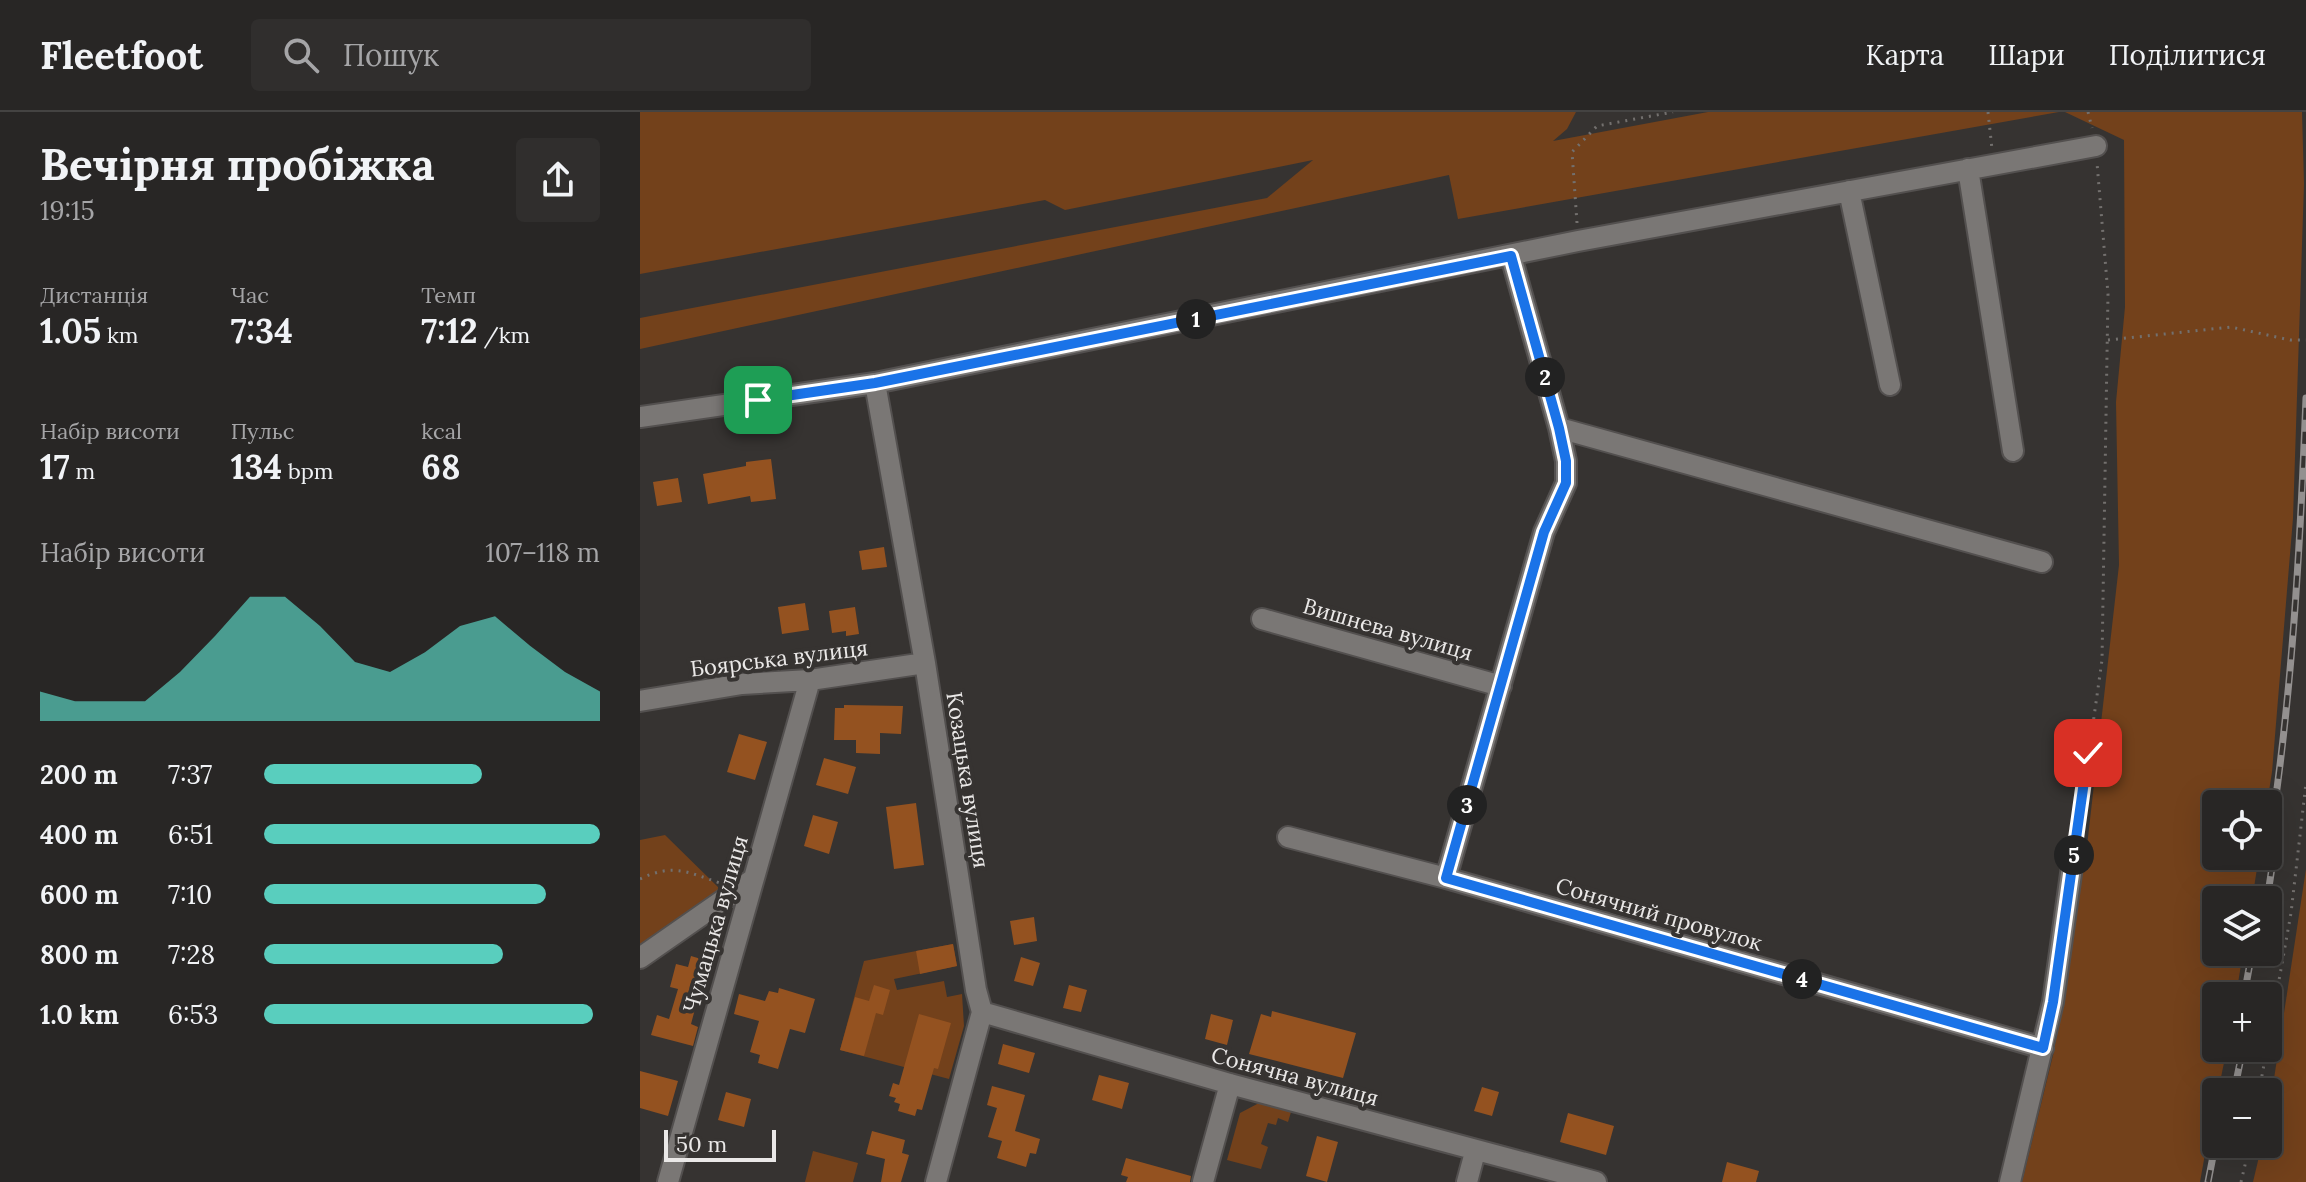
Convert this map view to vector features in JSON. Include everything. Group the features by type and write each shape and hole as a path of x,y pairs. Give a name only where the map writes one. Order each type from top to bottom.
{"street":[{"path":"640,417 875,383 1578,241 2096,146"},
{"path":"1968,169 2013,451"},
{"path":"1849,191 1890,385"},
{"path":"1446,878 1544,532 1566,483 1566,461 1559,428 1511,256"},
{"name":"Козацька вулиця","path":"875,383 982,1012 936,1182"},
{"path":"1559,428 2042,562"},
{"name":"Вишнева вулиця","path":"1262,619 1501,686"},
{"name":"Боярська вулиця","path":"640,701 742,684 810,680 925,663"},
{"name":"Чумацька вулиця","path":"668,1182 745,884 810,680"},
{"name":"Сонячний провулок","path":"1288,837 1446,878 2043,1048"},
{"path":"2010,1182 2053,1002 2075,845"},
{"path":"640,958 745,884"},
{"name":"Сонячна вулиця","path":"982,1012 1475,1152 1596,1182"},
{"path":"1203,1182 1230,1084"},
{"path":"1467,1182 1475,1152"}],"path":[{"path":"1578,241 1572,152 1597,126 1673,112"},
{"path":"1988,112 1994,165"},
{"path":"2075,845 2102,660 2108,294 2096,146"},
{"path":"2106,340 2231,327 2290,340 2306,340"},
{"path":"2279,982 2291,913 2306,783"},
{"path":"640,879 656,871 674,868 745,884"},
{"path":"2241,1182 2247,1158"}],"shaded area":[{"path":"640,112 1576,112 1567,129 1553,141 1708,112 2059,112 1458,219 1449,175 640,349 640,318 1267,198 1313,160 1065,210 1045,200 640,274"},
{"path":"2065,112 2302,112 2304,184 2293,518 2272,772 2269,790 2202,790 2202,870 2257,870 2254,886 2202,886 2202,966 2241,966 2238,982 2202,982 2202,1062 2224,1062 2221,1078 2202,1078 2204,1158 2200,1182 2022,1182 2054,1051 2087,846 2119,565 2116,402 2125,307 2124,140"},
{"path":"665,835 720,889 640,946 640,840"},
{"path":"2306,869 2306,1182 2253,1182 2259,1158 2282,1158 2282,1078 2274,1078 2277,1062 2282,1062 2282,1026"},
{"path":"953,944 957,966 894,979 897,990 944,981 947,997 962,994 964,1026 949,1079 840,1050 864,961"},
{"path":"1259,1103 1291,1112 1288,1122 1278,1118 1276,1125 1268,1123 1261,1144 1268,1147 1261,1169 1227,1160 1240,1113"},
{"path":"813,1151 858,1163 853,1182 805,1182"}],"building":[{"path":"771,459 776,499 751,502 750,496 708,504 703,474 746,466 746,462"},
{"path":"678,478 682,502 657,506 653,482"},
{"path":"884,547 887,567 862,570 859,551"},
{"path":"805,603 809,630 782,634 778,607"},
{"path":"855,607 859,634 846,636 846,631 832,633 829,611"},
{"path":"844,705 903,706 901,734 880,733 880,754 856,753 856,740 834,740 835,708 844,708"},
{"path":"739,734 767,742 755,780 727,772"},
{"path":"824,758 856,767 848,794 816,785"},
{"path":"916,803 924,865 894,869 886,807"},
{"path":"813,815 838,822 829,854 804,846"},
{"path":"1034,917 1037,941 1014,945 1010,921"},
{"path":"953,944 957,966 920,974 916,951"},
{"path":"691,956 708,961 691,1024 698,1027 693,1046 651,1035 657,1015 669,1019 678,989 670,987 676,964 688,967"},
{"path":"1021,957 1040,963 1033,986 1014,981"},
{"path":"874,985 890,990 883,1015 876,1013 864,1056 840,1050 855,997 869,1001"},
{"path":"1069,985 1087,990 1081,1012 1063,1008"},
{"path":"779,988 815,999 805,1033 790,1029 778,1069 758,1063 760,1055 750,1052 759,1021 734,1014 739,994 765,1001 769,991 778,993"},
{"path":"1272,1011 1356,1033 1343,1078 1249,1054 1261,1014 1271,1017"},
{"path":"919,1014 951,1023 938,1069 934,1068 922,1110 917,1109 915,1116 898,1111 900,1104 894,1102 896,1098 889,1096 893,1083 899,1085"},
{"path":"1211,1014 1233,1020 1227,1045 1205,1039"},
{"path":"1003,1044 1035,1053 1029,1073 998,1064"},
{"path":"640,1071 678,1081 668,1116 640,1108"},
{"path":"1099,1075 1129,1083 1122,1109 1092,1100"},
{"path":"992,1086 1025,1095 1015,1131 1040,1139 1036,1154 1030,1153 1026,1167 997,1158 1002,1141 988,1137 997,1108 987,1105"},
{"path":"1482,1087 1499,1092 1492,1116 1474,1111"},
{"path":"726,1092 751,1099 744,1127 718,1120"},
{"path":"1568,1113 1614,1126 1606,1155 1560,1142"},
{"path":"872,1131 905,1140 902,1153 909,1155 901,1182 881,1182 885,1159 866,1154"},
{"path":"1317,1136 1338,1142 1327,1182 1306,1176"},
{"path":"1126,1158 1191,1176 1190,1182 1126,1182 1128,1177 1121,1175"},
{"path":"1727,1162 1759,1171 1756,1182 1722,1182"}],"railway":[{"path":"2276,790 2294,625 2306,398"},
{"path":"2269,886 2272,870"},
{"path":"2247,982 2249,966"},
{"path":"2237,1078 2240,1062"},
{"path":"2208,1182 2213,1158"}],"route":[{"path":"758,400 875,383 1511,256 1559,428 1566,461 1566,483 1544,532 1446,878 2043,1048 2053,1002 2088,753"}]}
